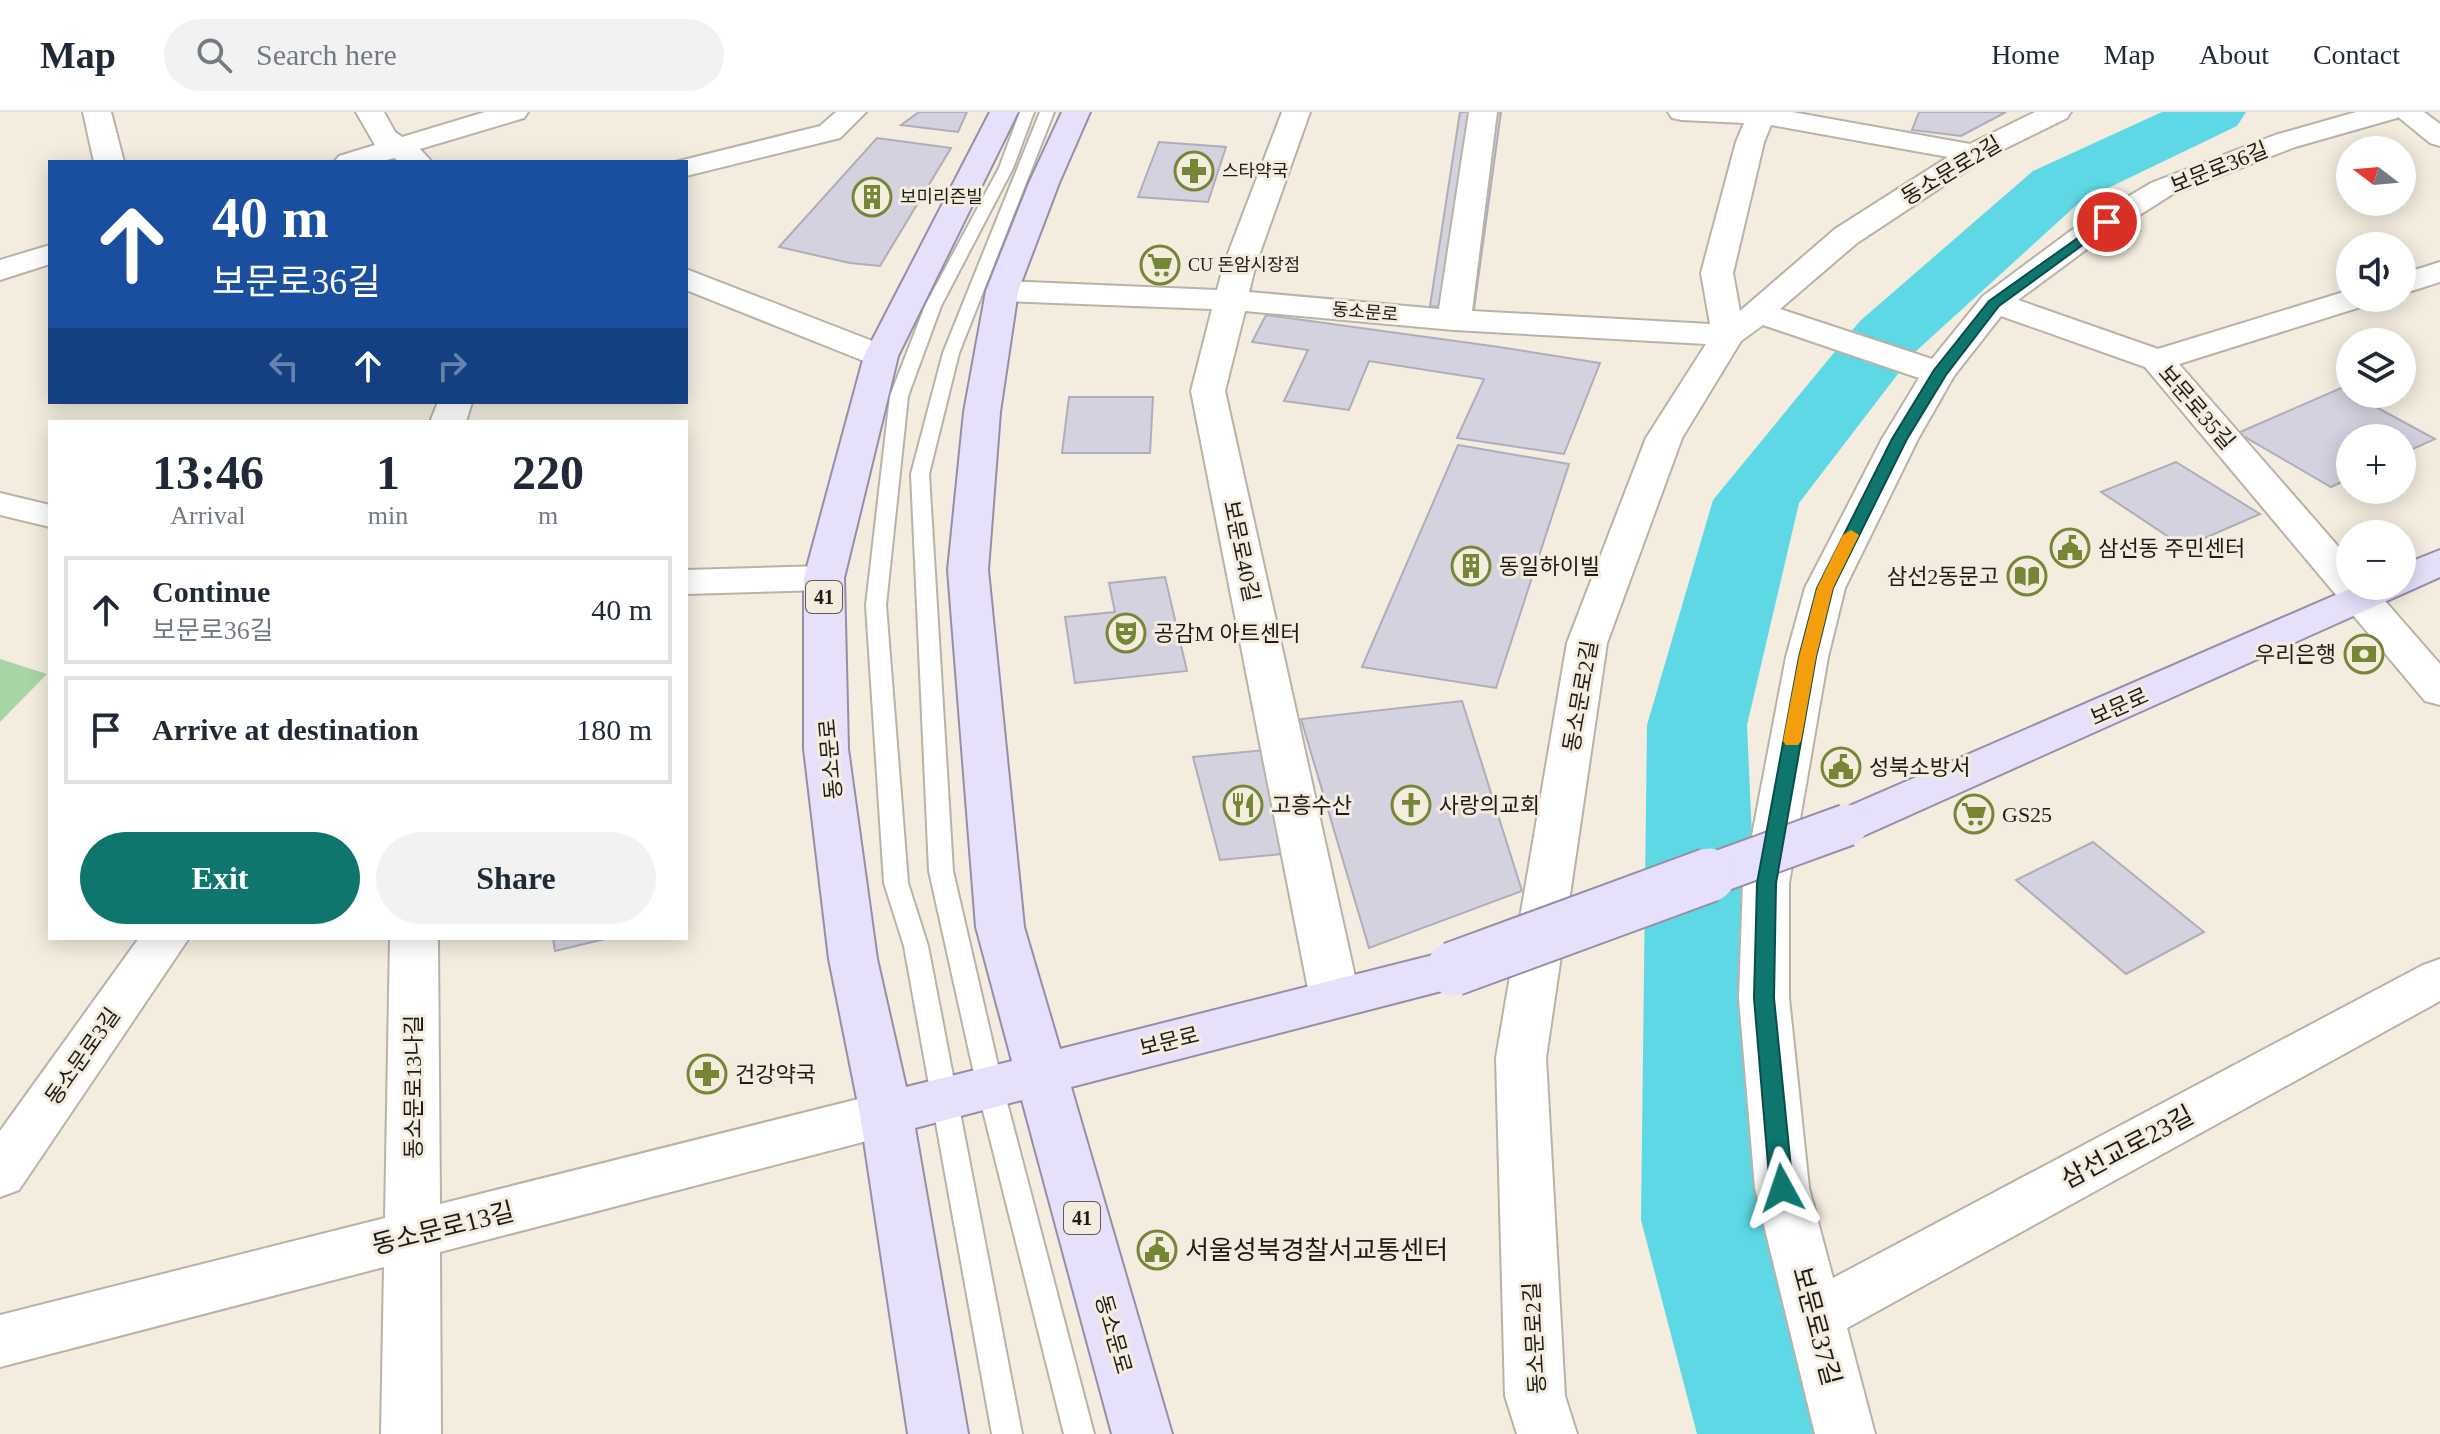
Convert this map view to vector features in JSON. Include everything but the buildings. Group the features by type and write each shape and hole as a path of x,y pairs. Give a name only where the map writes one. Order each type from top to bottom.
{"main road":[{"name":"동소문로","path":"938,1434 886,1114 853,959 826,749 824,578 881,356 1004,112"},
{"name":"동소문로","path":"1076,112 1002,291 982,412 968,570 1000,927 1142,1434"},
{"path":"2416,573 2440,562"},
{"name":"보문로","path":"886,1114 1453,969 1847,825 2340,600"}],"street":[{"path":"97,112 109,160"},
{"path":"370,112 383,137 408,155"},
{"path":"366,160 408,155 514,112"},
{"path":"688,167 830,132 852,112"},
{"name":"보문로40길","path":"1296,112 1240,264 1208,391 1335,999"},
{"path":"1454,320 1483,112"},
{"path":"1682,112 1763,114 1974,153"},
{"name":"동소문로2길","path":"1547,1434 1535,1396 1521,1058 1587,643 1664,438 1744,324 1846,236 1974,153 2057,112"},
{"name":"보문로36길","path":"1766,883 1807,657 1825,588 1900,439 1939,373 1994,303 2080,239 2161,189 2285,141 2387,112"},
{"path":"2406,112 2440,137"},
{"path":"1744,324 1717,273 1750,142 1763,114"},
{"path":"0,270 48,255"},
{"path":"2416,280 2440,272"},
{"path":"688,280 881,356"},
{"name":"동소문로","path":"1002,291 1231,300 1454,320 1744,324 1939,373"},
{"name":"보문로35길","path":"1994,303 2157,360 2336,558"},
{"path":"2157,360 2336,304"},
{"path":"0,504 48,516"},
{"path":"688,582 824,578"},
{"name":"보문로35길","path":"2372,600 2440,691"},
{"name":"보문로37길","path":"1766,883 1764,998 1782,1188 1845,1434"},
{"name":"동소문로3길","path":"0,1174 164,940"},
{"name":"동소문로13나길","path":"411,1434 414,940"},
{"name":"삼선교로23길","path":"1814,1317 2440,978"},
{"name":"동소문로13길","path":"0,1341 886,1114"}],"lane":[{"path":"1027,112 1006,168 933,306 899,396 876,605 896,883 1079,1434"},
{"path":"1007,1434 941,871 920,474 951,353 1047,112"}],"green space":[{"path":"0,659 47,674 0,722"}],"waterway":[{"path":"1767,1434 1705,1220 1697,725 1756,500 1887,337 2057,186 2214,112"}],"slow traffic":[{"path":"1792,741 1807,657 1825,588 1851,535"}],"place":[{"name":"스타약국","path":"1194,171"},
{"name":"보미리즌빌","path":"872,197"},
{"name":"CU 돈암시장점","path":"1160,265"},
{"name":"삼선동 주민센터","path":"2070,548"},
{"name":"동일하이빌","path":"1471,566"},
{"name":"삼선2동문고","path":"2027,576"},
{"name":"공감M 아트센터","path":"1126,633"},
{"name":"우리은행","path":"2364,654"},
{"name":"성북소방서","path":"1841,767"},
{"name":"고흥수산","path":"1243,805"},
{"name":"사랑의교회","path":"1411,805"},
{"name":"GS25","path":"1974,814"},
{"name":"건강약국","path":"707,1074"},
{"name":"서울성북경찰서교통센터","path":"1157,1250"}],"route":[{"path":"1782,1188 1764,998 1766,883 1807,657 1825,588 1900,439 1939,373 1994,303 2107,222"}]}
